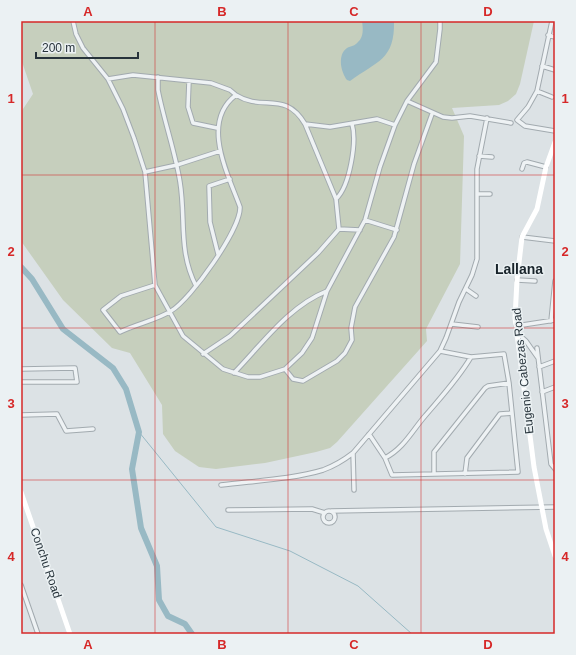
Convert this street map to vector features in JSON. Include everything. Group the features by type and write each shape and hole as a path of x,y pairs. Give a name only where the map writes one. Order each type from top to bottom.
{"street":[{"path":"73,21 76,34 81,44 108,79 126,116 144,172 155,285 171,311 183,336 223,369 234,374 248,377 260,377 285,369 302,353 312,338 327,290 365,220 380,167 395,125 407,101 436,62 440,21"},
{"path":"552,21 537,91 528,107 517,120 525,126 555,131"},
{"path":"548,35 555,37"},
{"path":"542,66 555,70"},
{"path":"108,79 133,75 211,83 230,90 245,100 283,104 292,108 299,114 305,124 336,199 339,229 318,253 230,336 203,354"},
{"path":"158,77 158,90 163,116 177,165 180,183 185,259 189,272 196,286"},
{"path":"189,81 188,107 193,123 217,128"},
{"path":"537,91 552,97"},
{"path":"155,285 121,296 103,310 120,332 138,323 171,311 196,286 218,254 240,214 240,207 220,152 217,128 224,108 236,95"},
{"path":"407,101 432,114 452,118 470,116 511,123"},
{"path":"285,369 293,379 303,381 331,366 345,353 352,340 351,328 355,307 397,230 414,164 432,114"},
{"path":"221,485 323,470 337,464 353,453 440,351 477,259 477,194 479,156 487,118"},
{"path":"305,124 330,127 377,119 395,125"},
{"path":"336,199 342,194 348,174 354,132 352,124"},
{"name":"Eugenio Cabezas Road","path":"554,145 546,167 538,209 522,237 517,280 516,326 533,459 541,508 555,556"},
{"path":"144,172 177,165 220,152"},
{"path":"479,156 492,157"},
{"path":"522,169 524,163 527,162 546,167"},
{"path":"218,254 210,222 209,186 230,179"},
{"path":"477,194 490,194"},
{"path":"365,220 397,230"},
{"path":"339,229 360,230"},
{"path":"522,237 555,240"},
{"path":"517,280 535,281"},
{"path":"516,326 553,320 555,281"},
{"path":"466,289 476,296"},
{"path":"234,374 288,316 312,297 327,290"},
{"path":"452,324 478,327"},
{"path":"517,333 526,341 538,358"},
{"path":"537,348 551,464 555,469"},
{"path":"369,434 385,458 392,475 518,472 509,383 504,354 471,357 440,351"},
{"path":"385,458 400,448 455,382 471,357"},
{"path":"539,367 555,361"},
{"path":"21,369 75,368 77,382 21,382"},
{"path":"434,474 434,452 485,388 488,386 509,383"},
{"path":"542,392 555,387"},
{"path":"465,474 467,458 499,413 512,413"},
{"path":"21,415 57,414 66,430 93,429"},
{"path":"353,453 354,490"},
{"name":"Conchu Road","path":"21,492 70,634"},
{"path":"228,510 312,509 324,513 555,508"},
{"path":"324,513 322,518 330,524 335,521 336,517 331,512"},
{"path":"21,585 38,634"}],"green space":[{"path":"21,21 534,21 520,84 516,94 508,101 499,105 452,108 464,136 460,264 426,329 427,341 330,448 265,463 216,469 199,467 175,451 163,434 162,405 130,353 112,348 63,300 21,241 21,112 33,94 21,59"}],"water":[{"path":"362,21 394,21 394,34 388,52 376,64 350,81 347,80 343,73 341,59 347,48 356,44 360,40 363,29"}],"waterway":[{"path":"21,267 32,279 63,329 113,368 126,389 139,432 132,469 141,528 157,566 159,600 168,616 185,624 192,634"},
{"path":"139,432 216,527 290,551 358,586 412,634"}],"district":[{"name":"Lallana","path":"519,269"}]}
